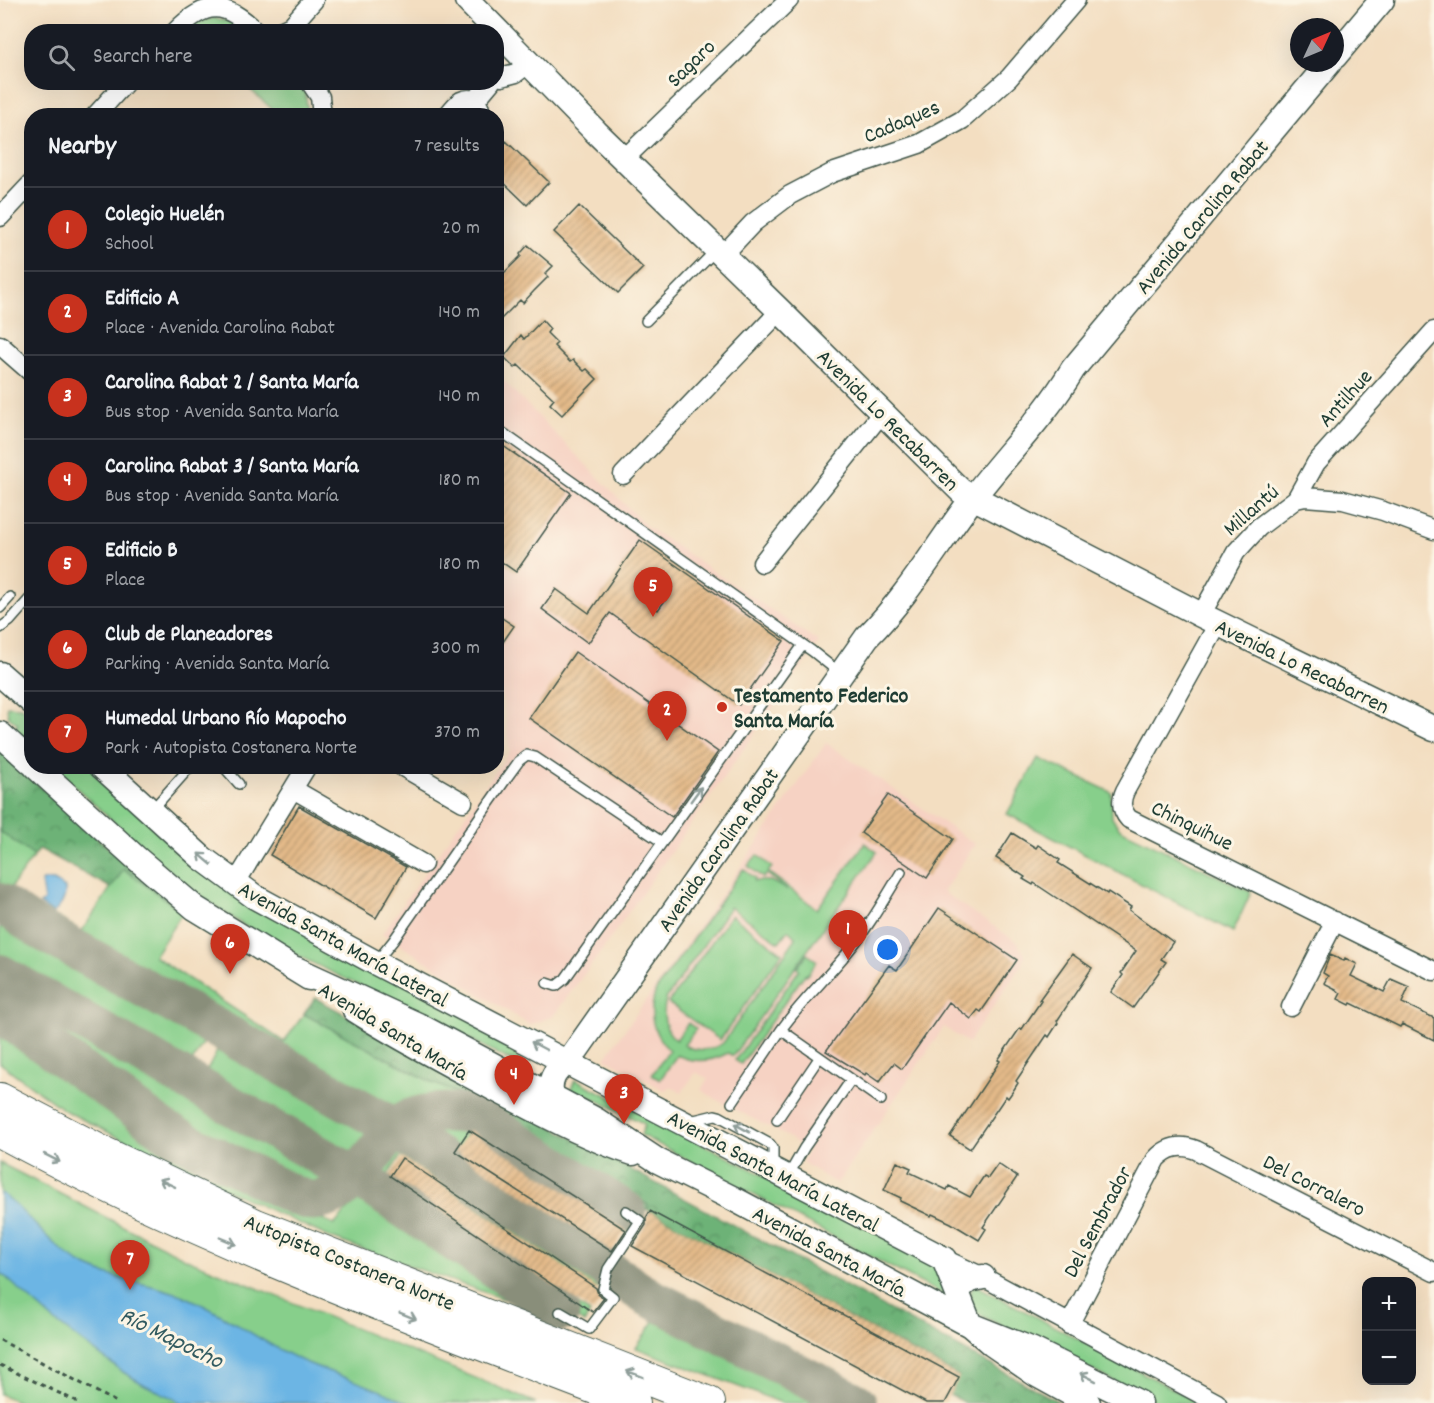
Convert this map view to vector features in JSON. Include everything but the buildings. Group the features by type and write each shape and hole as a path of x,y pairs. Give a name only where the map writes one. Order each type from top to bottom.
{"highway":[{"name":"Autopista Costanera Norte","path":"0,1099 98,1150 256,1224 709,1403"},
{"name":"Autopista Costanera Norte","path":"0,1131 213,1235 432,1326 634,1403"}],"street":[{"path":"292,24 314,0"},
{"name":"Avenida Lo Recabarren","path":"467,0 478,24"},
{"name":"Sagaro","path":"624,159 789,0"},
{"name":"Cadaques","path":"720,252 770,209 800,190 832,173 919,144 962,120 1009,78 1076,0"},
{"path":"1344,45 1382,0"},
{"path":"182,24 197,12 217,8 228,10 249,24"},
{"name":"Avenida Lo Recabarren","path":"504,68 529,63 780,310 881,414 967,495 1209,620 1434,729"},
{"name":"Avenida Carolina Rabat","path":"546,1105 549,1084 558,1068 568,1062 867,637 884,604 1042,397 1073,369 1321,72"},
{"path":"102,108 119,90"},
{"path":"315,90 320,98 321,108"},
{"path":"455,108 463,100 478,108 487,90"},
{"path":"0,217 24,192"},
{"path":"623,475 780,310"},
{"name":"Antilhue","path":"1296,500 1316,464 1434,331"},
{"path":"0,345 24,366"},
{"path":"762,563 881,414"},
{"name":"Millantú","path":"1209,620 1236,552 1259,527 1296,500 1314,497 1343,500 1383,511 1434,530"},
{"name":"Chinquihue","path":"1209,620 1125,791 1121,800 1123,812 1130,819 1434,971"},
{"path":"0,674 24,696"},
{"path":"0,701 24,701"},
{"path":"0,735 24,756"},
{"name":"Avenida Santa María","path":"44,774 195,908 296,969 335,997 401,1038 546,1105 592,1139 658,1161 970,1325 1033,1350 1140,1403"},
{"name":"Avenida Santa María Lateral","path":"110,774 202,858 255,897 376,963 944,1259 983,1277 1217,1403"},
{"path":"235,884 302,774"},
{"path":"415,774 463,802"},
{"path":"293,789 423,864"},
{"path":"1291,1007 1335,921"},
{"name":"Del Corralero","path":"1173,1147 1188,1147 1196,1150 1434,1272"},
{"name":"Del Sembrador","path":"1069,1325 1156,1159 1173,1147"},
{"path":"944,1259 970,1325"},
{"path":"957,1290 969,1280 983,1277"},
{"name":"Avenida Santa María","path":"970,1325 992,1344 1037,1375 1088,1403"}],"lane":[{"path":"646,321 720,252"},
{"path":"504,434 841,674"},
{"path":"0,608 9,597"},
{"path":"0,628 10,621 24,605"},
{"path":"547,983 556,986 566,979 803,645"},
{"path":"376,963 519,761 527,755 535,757 662,842"},
{"path":"151,811 184,774"},
{"path":"230,774 239,784"},
{"path":"732,1102 798,1006 847,954 870,923 901,872"},
{"path":"781,1030 881,1100"},
{"path":"777,1120 819,1058"},
{"path":"780,1173 804,1148 851,1080"},
{"path":"560,1312 589,1329 612,1297 603,1289 608,1269 640,1221 626,1211"}],"path":[{"path":"0,1340 118,1403"},
{"path":"0,1365 80,1403"},
{"path":"67,1397 71,1403"}],"shaded area":[{"path":"504,381 646,526 819,642 553,1016 530,1025 382,934 494,774 504,774 504,760 510,751 504,709"},
{"path":"826,743 975,844 943,892 1017,942 1025,955 1021,966 968,1043 944,1027 837,1184 802,1162 808,1151 790,1138 701,1090 708,1079 696,1072 682,1092 670,1087 666,1091 605,1058"}],"green space":[{"path":"215,18 233,24 195,24"},
{"path":"251,90 305,90 307,108 271,108"},
{"path":"7,706 24,709 24,739 14,730 18,724 8,716"},
{"path":"0,750 24,774 183,912 124,869 111,888 40,849 34,856 0,831"},
{"path":"1038,758 1111,792 1112,818 1120,829 1251,892 1233,932 1007,814"},
{"path":"62,774 99,774 210,871 528,1050 519,1065 281,947 231,917 184,883"},
{"path":"0,831 34,856 9,890 82,931 123,869 183,912 154,956 284,1042 304,1014 433,1083 508,1116 648,1205 641,1217 476,1110 423,1108 393,1122 39,925 0,899"},
{"path":"865,843 877,852 733,1056 728,1053 709,1060 697,1061 677,1055 660,1080 652,1075 669,1050 658,1037 653,1022 652,1007 656,990 743,869 755,878 754,881 771,881 787,890 767,874 763,878 748,866 757,855 772,867 768,872 817,909","holes":["730,907 779,942 788,930 796,938 723,1043 704,1050 684,1045 696,1029 688,1023 676,1040 672,1036 665,1022 666,999"]},
{"path":"0,912 37,936 210,1032 186,1072 0,958"},
{"path":"731,915 782,953 720,1040 668,1003"},
{"path":"807,954 817,961 807,975 805,974 741,1064 735,1060 799,970 797,968"},
{"path":"0,981 44,1006 33,1021 0,1000"},
{"path":"315,998 1061,1403 965,1403 949,1395 959,1376 646,1209 648,1205 508,1116 433,1083 304,1014"},
{"path":"61,1016 335,1175 311,1184 288,1184 266,1176 215,1148 142,1101 50,1032"},
{"path":"0,1030 171,1152 334,1225 364,1192 560,1319 331,1238 179,1168 64,1110 0,1063"},
{"path":"223,1040 370,1123 372,1136 370,1147 354,1167 203,1078"},
{"path":"575,1079 939,1265 953,1300 641,1135 645,1124 583,1093 579,1103 572,1099 570,1091"},
{"path":"458,1120 475,1123 633,1225 628,1232 469,1130 455,1152 615,1253 608,1262 420,1137 425,1123"},
{"path":"398,1142 604,1277 597,1289 401,1156 387,1176 590,1313 584,1323 370,1176 392,1144"},
{"path":"0,1163 189,1260 536,1403 20,1403 0,1394"},
{"path":"977,1286 1200,1403 1158,1403 982,1316 975,1310 971,1300 972,1287"},
{"path":"659,1314 831,1403 782,1403 636,1348"}],"water":[{"path":"54,881 65,888 62,902 53,913 40,904 44,901 41,882"},
{"name":"Río Mapocho","path":"0,1192 60,1249 82,1264 94,1270 186,1297 298,1359 408,1403 183,1403 145,1385 123,1372 53,1320 0,1272"}],"taxiway":[{"path":"0,903 37,928 395,1128 647,1296 857,1403"},
{"path":"0,974 357,1177 560,1312"},
{"path":"0,1013 169,1133 304,1199 320,1200 341,1190 360,1173 394,1130 405,1121 425,1114 452,1113 477,1116 626,1211"}],"place":[{"name":"Edificio B","path":"653,617"},
{"name":"Testamento Federico Santa María","path":"722,707"},
{"name":"Edificio A","path":"667,741"},
{"name":"Colegio Huelén","path":"848,960"},
{"name":"Club de Planeadores","path":"230,974"},
{"name":"Carolina Rabat 3 / Santa María","path":"514,1105"},
{"name":"Carolina Rabat 2 / Santa María","path":"624,1124"},
{"name":"Humedal Urbano Río Mapocho","path":"130,1290"}]}
